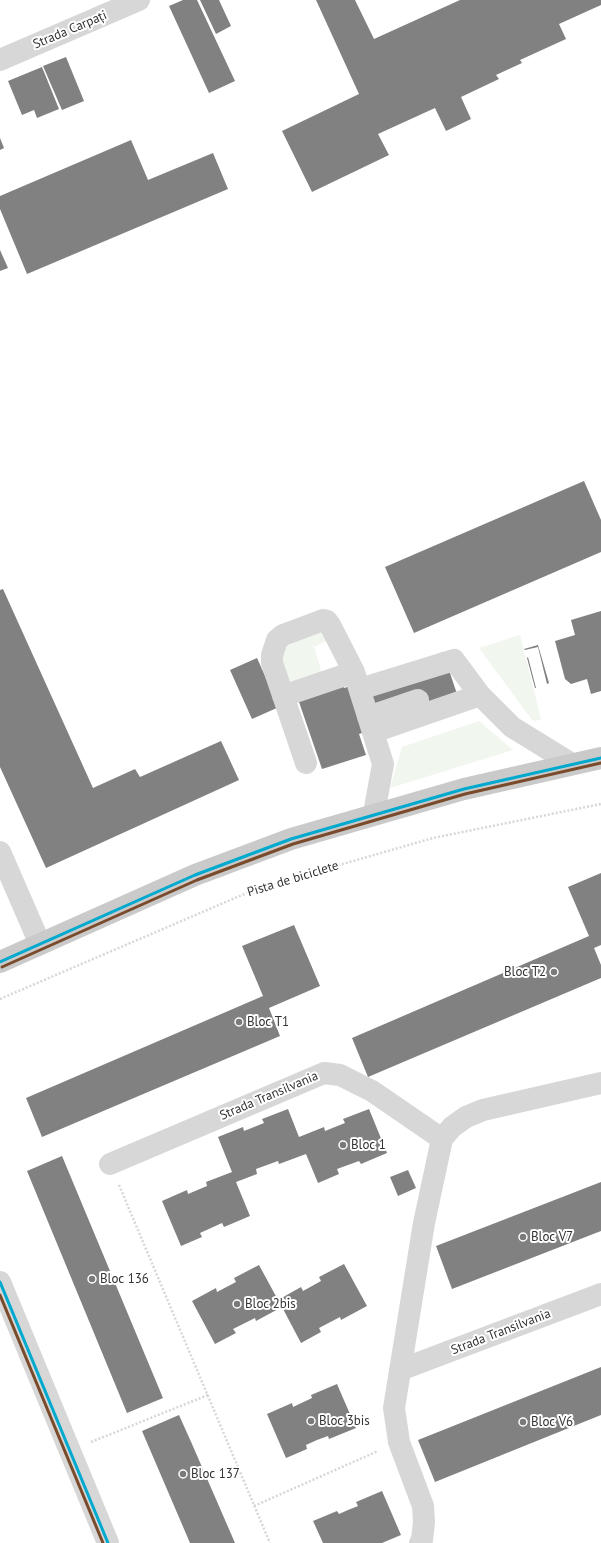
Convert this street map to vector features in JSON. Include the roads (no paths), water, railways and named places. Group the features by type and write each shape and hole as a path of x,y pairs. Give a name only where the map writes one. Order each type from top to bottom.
{"main road":[{"path":"0,962 195,875 291,839 374,813 464,789 601,758"}],"street":[{"name":"Strada Carpați","path":"0,60 139,0"},
{"path":"306,763 272,663 277,640 282,635 323,620 330,625 364,703 383,764 374,813"},
{"path":"364,703 454,660 471,684 512,727 572,764"},
{"path":"283,696 364,703 471,684"},
{"path":"0,852 40,944"},
{"name":"Strada Transilvania","path":"110,1164 324,1073 340,1075 372,1091 442,1139"},
{"path":"421,1541 424,1522 423,1506 399,1442 394,1408 424,1223 442,1139 452,1127 466,1117 483,1110 601,1084"},
{"path":"0,1282 108,1543"},
{"name":"Strada Transilvania","path":"400,1370 601,1294"}],"place":[{"name":"Bloc T2","path":"554,972"},
{"name":"Bloc T1","path":"239,1022"},
{"name":"Bloc 1","path":"343,1145"},
{"name":"Bloc V7","path":"523,1237"},
{"name":"Bloc 136","path":"92,1279"},
{"name":"Bloc 2bis","path":"237,1304"},
{"name":"Bloc 3bis","path":"311,1421"},
{"name":"Bloc V6","path":"523,1422"},
{"name":"Bloc 137","path":"183,1474"}]}
